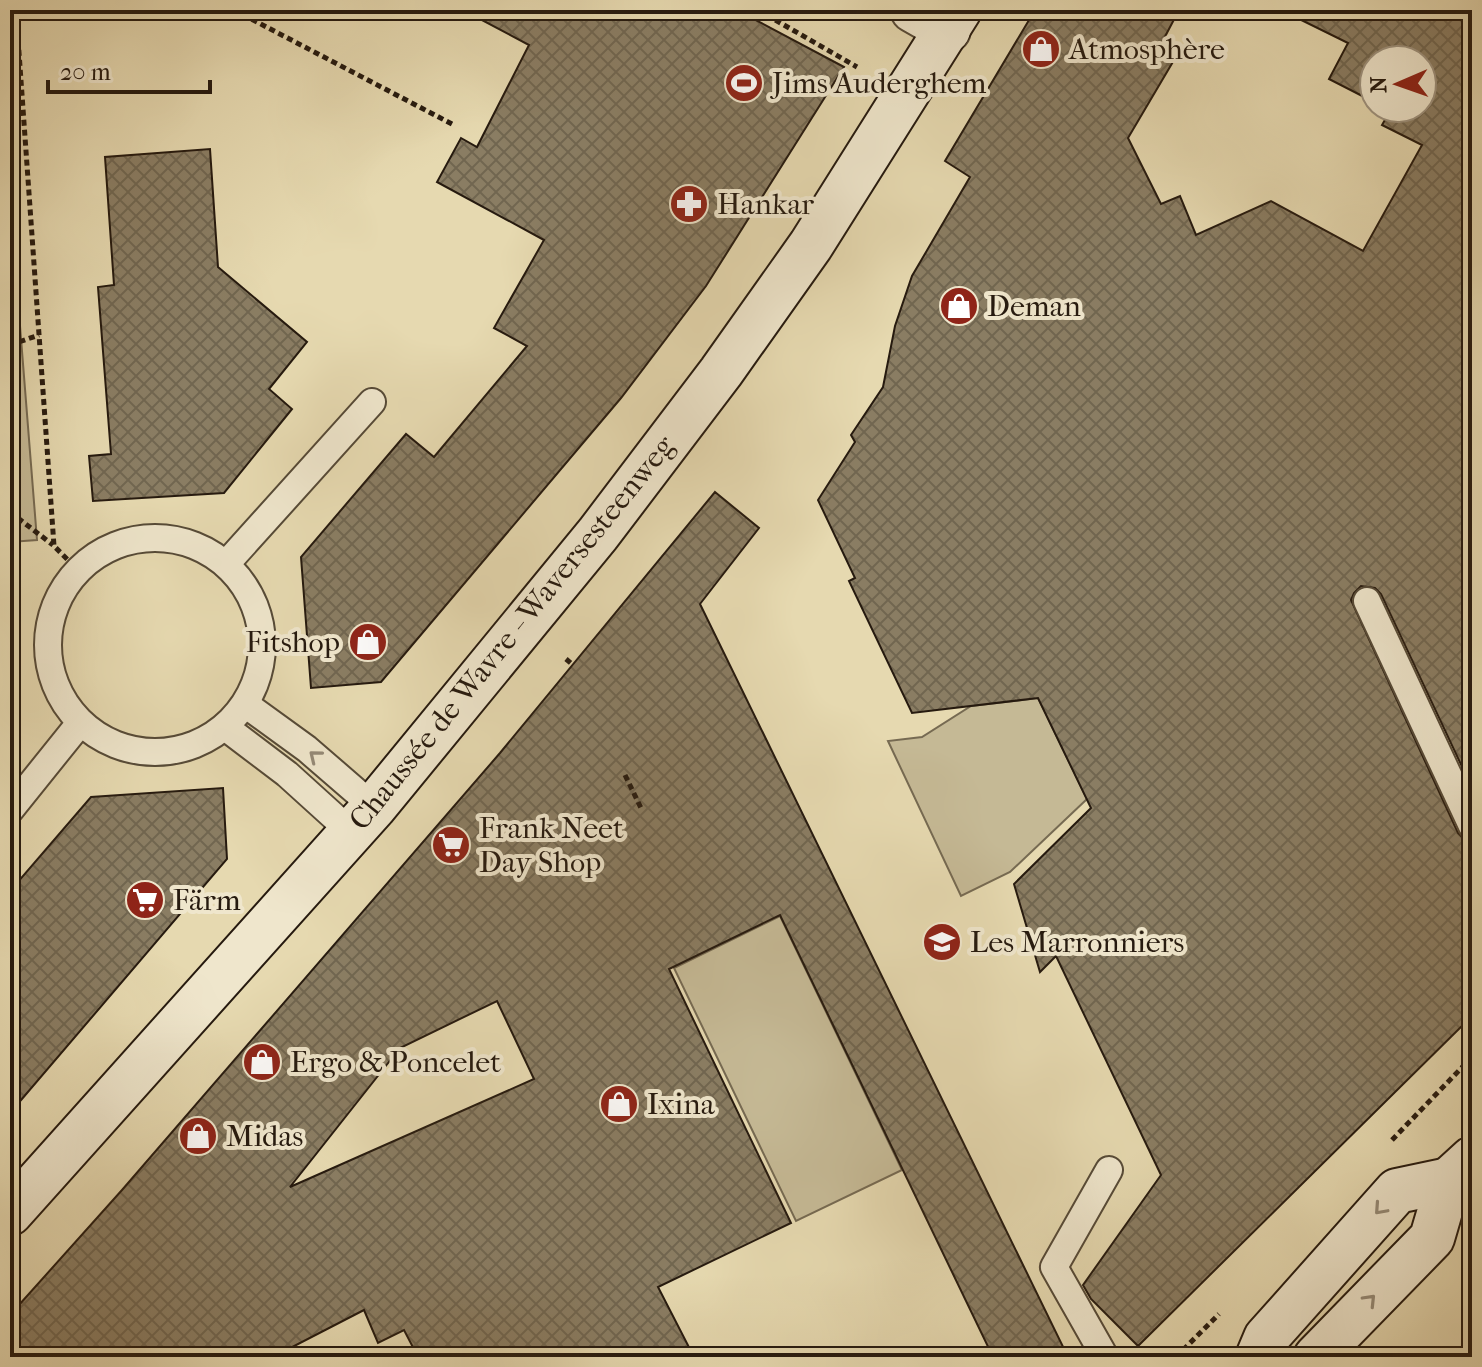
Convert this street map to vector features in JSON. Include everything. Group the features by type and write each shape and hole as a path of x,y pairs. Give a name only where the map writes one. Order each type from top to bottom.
{"main road":[{"name":"Chaussée de Wavre - Waversesteenweg","path":"10,1213 363,819 541,605 721,372 811,245 940,17"},
{"path":"1269,1351 1397,1191 1464,1183"},
{"path":"1316,1357 1432,1238 1464,1183"}],"lane":[{"path":"226,564 372,402"},
{"path":"167,538 198,547 226,564 246,588 258,616 262,646 257,676 245,704 225,727 197,744 167,752 136,751 106,741 80,723 60,696 49,664 48,630 58,597 78,570 104,550 135,539 167,538"},
{"path":"1367,601 1472,826"},
{"path":"245,704 307,749 363,819"},
{"path":"10,810 80,723"},
{"path":"225,727 287,774 363,819"},
{"path":"1105,1357 1054,1267 1109,1170"}],"path":[{"path":"234,10 452,124"},
{"path":"758,10 857,67"},
{"path":"14,12 54,546"},
{"path":"10,345 39,335"},
{"path":"10,512 54,546 78,570"},
{"path":"566,659 573,665"},
{"path":"625,775 641,808"}],"shaded area":[{"path":"10,200 37,540 10,542"},
{"path":"1038,698 1087,799 1010,872 961,896 888,741 922,737 971,706"},
{"path":"780,916 902,1170 796,1221 674,968"}],"building":[{"path":"463,10 737,10 844,67 706,286 621,398 381,682 311,688 301,557 406,434 434,457 527,346 494,328 544,240 437,182 461,138 477,147 529,45"},
{"path":"1035,10 1179,10 1158,50 1174,60 1128,138 1161,204 1180,196 1196,235 1271,201 1363,251 1422,145 1383,124 1438,124 1438,44 1358,44 1358,94 1329,79 1348,43 1281,10 1472,10 1472,788 1381,594 1375,588 1361,586 1351,600 1458,833 1472,842 1472,1016 1138,1346 1091,1299 1083,1285 1161,1175 1056,956 1040,972 1014,884 1091,808 1038,698 912,713 849,581 855,578 818,500 855,442 851,435 883,387 895,326 912,276 970,177 945,161"},
{"path":"210,149 218,267 307,342 269,389 292,409 224,493 93,501 89,456 111,454 98,287 114,285 105,157"},
{"path":"715,492 759,528 700,604 1068,1357 993,1357 780,915 669,969 791,1223 658,1287 694,1357 418,1357 404,1330 378,1343 364,1310 273,1357 10,1357 10,1315 500,753","holes":["497,1001 534,1079 290,1187 400,1048"]},
{"path":"223,788 227,859 10,1113 10,891 91,797"}],"place":[{"name":"Atmosphère","path":"1041,49"},
{"name":"Jims Auderghem","path":"744,83"},
{"name":"Hankar","path":"689,204"},
{"name":"Deman","path":"959,306"},
{"name":"Fitshop","path":"368,642"},
{"name":"Frank Neet Day Shop","path":"451,845"},
{"name":"Färm","path":"145,900"},
{"name":"Les Marronniers","path":"942,942"},
{"name":"Ergo & Poncelet","path":"262,1062"},
{"name":"Ixina","path":"619,1104"},
{"name":"Midas","path":"198,1136"}]}
